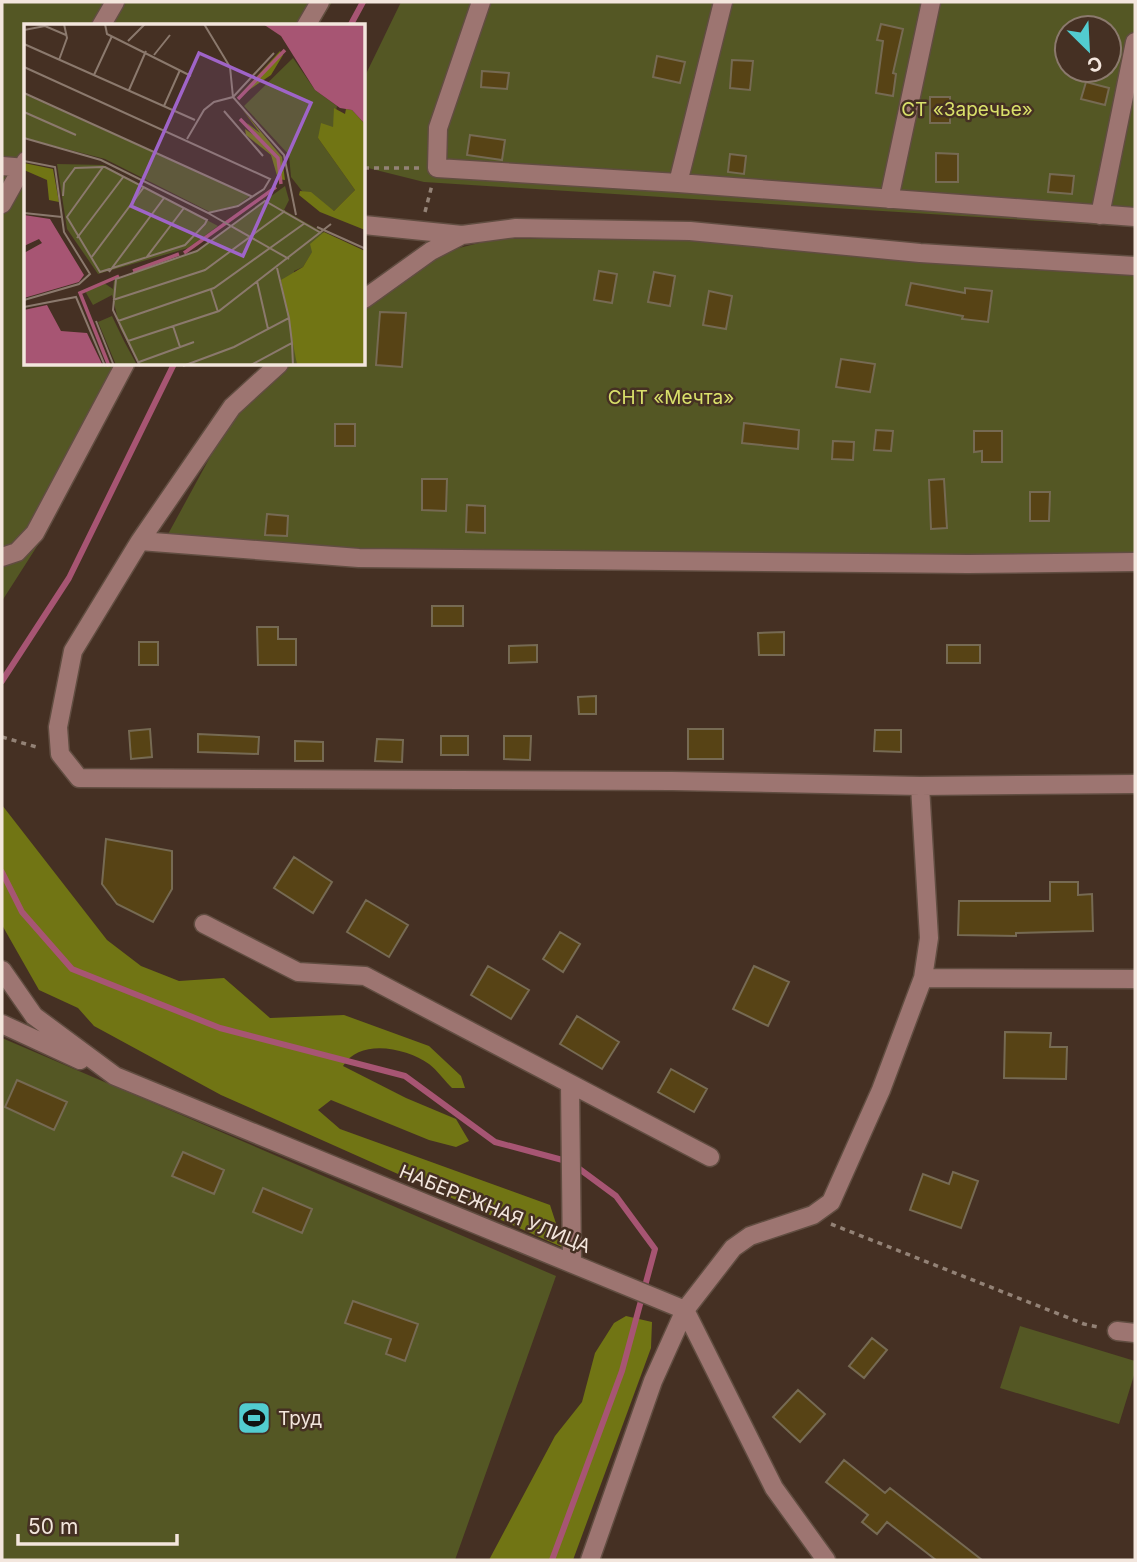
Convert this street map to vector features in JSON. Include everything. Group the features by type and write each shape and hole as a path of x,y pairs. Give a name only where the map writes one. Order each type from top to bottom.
{"street":[{"path":"102,24 115,2"},
{"path":"307,24 320,2"},
{"path":"481,2 438,128 437,168 1135,217"},
{"path":"678,183 723,2"},
{"path":"890,199 931,2"},
{"path":"1100,215 1135,43"},
{"path":"2,166 24,166"},
{"path":"2,204 24,168"},
{"path":"366,225 462,235 516,228 691,231 920,253 1135,266"},
{"path":"366,298 431,251 462,235"},
{"path":"2,557 17,552 35,533 124,366"},
{"path":"277,366 232,407 140,541 73,651 58,727 60,754 79,778 672,781 920,786 1135,784"},
{"path":"140,541 359,558 955,564 1135,562"},
{"path":"590,1560 653,1381 685,1310 733,1248 750,1236 813,1215 831,1202 881,1090 923,978 929,937 920,786"},
{"path":"204,924 298,972 365,976 710,1157"},
{"name":"НАБЕРЕЖНАЯ УЛИЦА","path":"2,970 34,1017 115,1076 504,1244 572,1263 685,1310"},
{"path":"923,978 1135,979"},
{"path":"2,1024 115,1076"},
{"path":"570,1084 572,1263"},
{"path":"685,1310 774,1488 826,1560"}],"path":[{"path":"366,168 437,168 420,231"},
{"path":"2,737 60,754"},
{"path":"813,1215 845,1231 1084,1324 1126,1332"}],"green space":[{"path":"2,2 332,2 319,24 24,24 24,366 135,366 50,526 2,601"},
{"name":"СТ «Заречье»","path":"401,2 1135,2 1135,227 424,182 366,168 366,74"},
{"name":"СНТ «Мечта»","path":"678,238 1135,271 1135,555 399,559 167,536 233,415 290,366 366,366 366,307 447,251 495,239"},
{"name":"Труд","path":"2,1038 556,1276 455,1560 2,1560"},
{"path":"1020,1326 1135,1361 1135,1372 1119,1424 1000,1388"}],"shaded area":[{"path":"2,805 107,940 141,966 179,981 224,978 270,1018 344,1015 429,1046 461,1076 465,1088 452,1088 429,1064 396,1050 384,1048 360,1052 343,1066 406,1098 456,1119 469,1141 456,1147 429,1140 331,1100 318,1110 340,1129 550,1205 564,1248 221,1095 94,1026 78,1008 39,990 2,925"},
{"path":"626,1316 652,1322 651,1348 573,1560 489,1560 555,1436 582,1402 595,1353 614,1323"}],"building":[{"path":"881,24 903,29 893,73 896,74 893,96 876,93 883,41 877,40"},
{"path":"657,56 685,62 680,83 653,77"},
{"path":"732,60 753,61 750,90 730,88"},
{"path":"482,71 509,73 507,89 481,87"},
{"path":"1085,84 1109,88 1105,105 1081,99"},
{"path":"930,97 950,97 950,123 930,123"},
{"path":"470,135 505,140 502,160 467,155"},
{"path":"936,153 958,154 958,182 936,182"},
{"path":"730,154 746,156 744,174 728,172"},
{"path":"1050,174 1074,176 1072,194 1048,192"},
{"path":"599,271 617,274 612,303 594,300"},
{"path":"654,272 675,276 670,306 648,302"},
{"path":"911,283 965,293 965,288 992,291 988,322 962,319 963,316 906,305"},
{"path":"709,291 732,296 726,329 703,325"},
{"path":"380,312 406,313 402,367 376,365"},
{"path":"841,359 875,364 870,392 836,387"},
{"path":"744,423 799,430 798,449 742,443"},
{"path":"335,424 355,424 355,446 335,446"},
{"path":"876,430 893,431 891,451 874,450"},
{"path":"974,431 1002,431 1002,462 982,462 982,451 974,452"},
{"path":"833,441 854,442 853,460 832,459"},
{"path":"422,479 447,479 446,511 422,510"},
{"path":"944,479 947,528 931,529 929,480"},
{"path":"1030,492 1050,492 1049,521 1030,521"},
{"path":"467,505 485,506 485,533 466,532"},
{"path":"267,514 288,516 287,536 265,535"},
{"path":"432,606 463,606 463,626 432,626"},
{"path":"257,627 278,627 278,639 296,639 296,665 258,665"},
{"path":"784,632 784,655 759,655 758,633"},
{"path":"139,642 158,642 158,665 139,665"},
{"path":"537,645 537,662 509,663 509,646"},
{"path":"947,645 980,645 980,663 947,663"},
{"path":"596,696 596,714 579,714 578,697"},
{"path":"150,729 152,757 131,759 129,731"},
{"path":"688,729 723,729 723,759 688,759"},
{"path":"875,730 901,730 901,752 874,751"},
{"path":"198,734 259,737 258,754 198,752"},
{"path":"441,736 468,736 468,755 441,755"},
{"path":"504,736 531,736 530,760 504,759"},
{"path":"377,739 403,740 402,762 375,761"},
{"path":"295,741 323,742 323,761 295,761"},
{"path":"106,839 172,851 172,889 153,922 117,904 102,884"},
{"path":"294,857 332,882 313,913 274,888"},
{"path":"1050,882 1078,882 1078,895 1092,894 1093,931 1016,933 1016,936 958,935 959,901 1050,901"},
{"path":"366,900 408,925 389,957 347,932"},
{"path":"560,932 580,944 563,972 543,959"},
{"path":"488,966 529,990 511,1019 471,995"},
{"path":"754,966 789,982 768,1026 733,1009"},
{"path":"577,1016 619,1042 602,1069 560,1044"},
{"path":"1005,1032 1051,1033 1050,1047 1067,1047 1066,1079 1004,1078"},
{"path":"671,1069 707,1089 694,1112 658,1092"},
{"path":"17,1080 67,1102 54,1130 5,1107"},
{"path":"183,1152 224,1170 214,1194 172,1176"},
{"path":"953,1172 978,1181 961,1228 910,1210 923,1174 949,1184"},
{"path":"263,1188 312,1209 302,1233 253,1212"},
{"path":"353,1301 418,1324 405,1361 386,1354 391,1339 345,1323"},
{"path":"872,1338 887,1350 864,1378 849,1366"},
{"path":"798,1390 825,1414 800,1442 773,1417"},
{"path":"844,1460 885,1493 890,1488 982,1560 936,1560 887,1522 877,1534 862,1522 868,1515 826,1482"}],"waterway":[{"path":"351,24 363,2"},
{"path":"2,681 69,578 173,366"},
{"path":"2,872 22,912 72,969 220,1028 405,1076 495,1142 570,1162 616,1196 655,1249 622,1371 552,1560"}],"place":[{"name":"Труд","path":"254,1418"}]}
